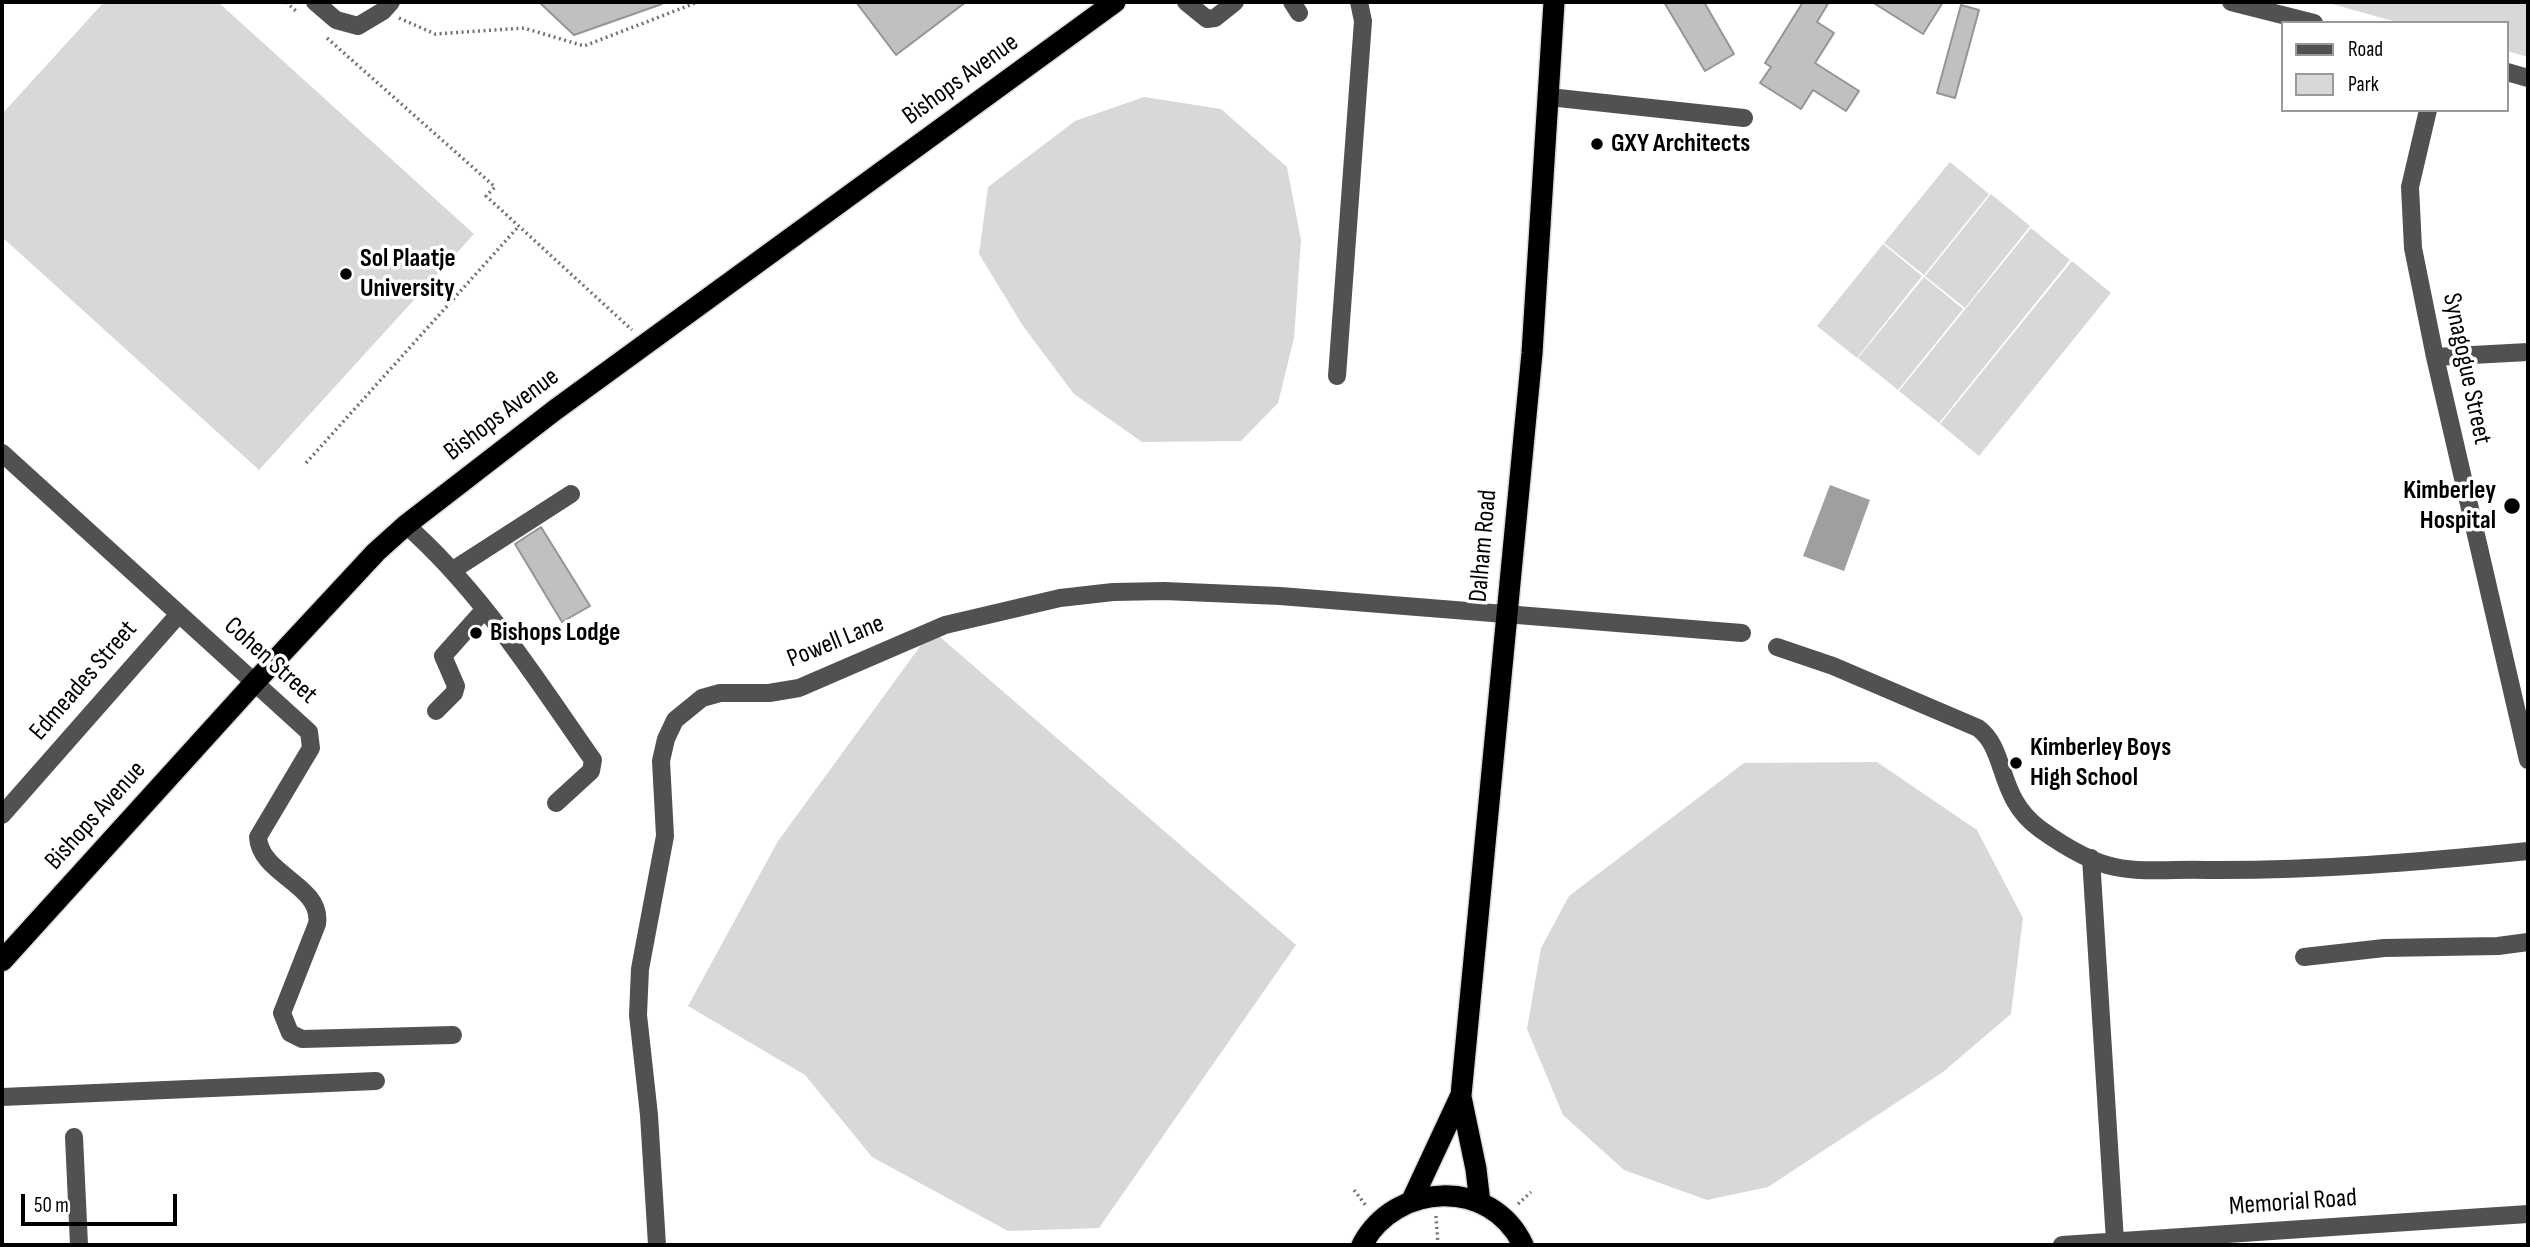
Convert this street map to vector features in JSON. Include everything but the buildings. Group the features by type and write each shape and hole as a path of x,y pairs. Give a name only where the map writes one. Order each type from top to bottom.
{"highway":[{"name":"Bishops Avenue","path":"2,961 255,682 376,552 406,525 646,343 1115,2"},
{"name":"Dalham Road","path":"1480,1203 1461,1095 1532,354 1554,2"},
{"name":"Dalham Road","path":"1412,1200 1461,1095"},
{"path":"1362,1245 1378,1222 1412,1200 1446,1195 1480,1203 1504,1218 1526,1243"}],"street":[{"path":"315,2 335,20 358,26 387,6"},
{"path":"1186,2 1207,19 1215,18 1235,2"},
{"path":"1337,376 1363,21 1359,2"},
{"path":"2231,2 2306,21"},
{"path":"2509,73 2528,78"},
{"path":"1549,97 1744,118"},
{"name":"Synagogue Street","path":"2428,112 2410,187 2409,218 2435,357 2528,760"},
{"path":"2435,357 2528,352"},
{"name":"Cohen Street","path":"2,453 305,727 311,748 258,837 263,856 310,900 318,912 317,924 282,1013 286,1027 295,1038 302,1039 453,1035"},
{"path":"453,570 571,494"},
{"path":"406,525 453,570 593,760 591,771 556,803"},
{"name":"Powell Lane","path":"657,1245 649,1115 638,1015 640,969 665,836 661,761 675,720 702,698 720,693 769,693 799,688 862,664 926,632 1060,598 1164,591 1506,612 1742,633"},
{"path":"436,711 454,693 456,686 443,656 484,610"},
{"name":"Edmeades Street","path":"2,815 178,614"},
{"path":"1777,647 1833,666 1978,728 1991,741 2008,791 2020,812 2050,835 2091,858 2128,869 2252,871 2528,851"},
{"path":"2091,858 2115,1241"},
{"path":"2304,957 2384,948 2498,946 2528,942"},
{"path":"2,1097 376,1081"},
{"path":"74,1137 79,1245"},
{"name":"Memorial Road","path":"2062,1245 2201,1240 2528,1214"}],"path":[{"path":"286,2 307,20"},
{"path":"387,6 435,34 524,28 584,46 698,2"},
{"path":"318,30 495,187 486,196 646,343"},
{"path":"306,463 519,226"},
{"path":"1436,1209 1438,1245"}],"green space":[{"path":"104,2 218,2 474,234 259,470 2,237 2,114"},
{"path":"2325,2 2528,2 2528,57 2509,52 2509,21 2393,21"},
{"path":"1144,97 1221,109 1287,167 1301,240 1294,338 1278,403 1241,441 1142,442 1074,394 1023,326 979,254 988,187 1075,121"},
{"path":"1950,162 1989,194 1924,275 1884,243"},
{"path":"1991,194 2030,226 1965,308 1925,276"},
{"path":"2031,228 2070,260 1939,423 1899,391"},
{"path":"1883,244 1922,276 1857,358 1817,326"},
{"path":"2072,261 2111,293 1979,456 1940,424"},
{"path":"1924,277 1963,309 1898,390 1858,358"},
{"path":"932,630 1296,945 1099,1228 1008,1231 872,1157 805,1075 688,1006 778,841"},
{"path":"1877,762 1977,830 2023,918 2011,1014 1943,1072 1768,1187 1707,1200 1624,1170 1563,1115 1527,1029 1541,948 1569,896 1744,763"}],"shaded area":[{"path":"1830,485 1870,500 1844,571 1803,556"}],"place":[{"name":"GXY Architects","path":"1597,144"},
{"name":"Sol Plaatje University","path":"346,274"},
{"name":"Kimberley Hospital","path":"2512,506"},
{"name":"Bishops Lodge","path":"476,633"},
{"name":"Kimberley Boys High School","path":"2016,763"}]}
